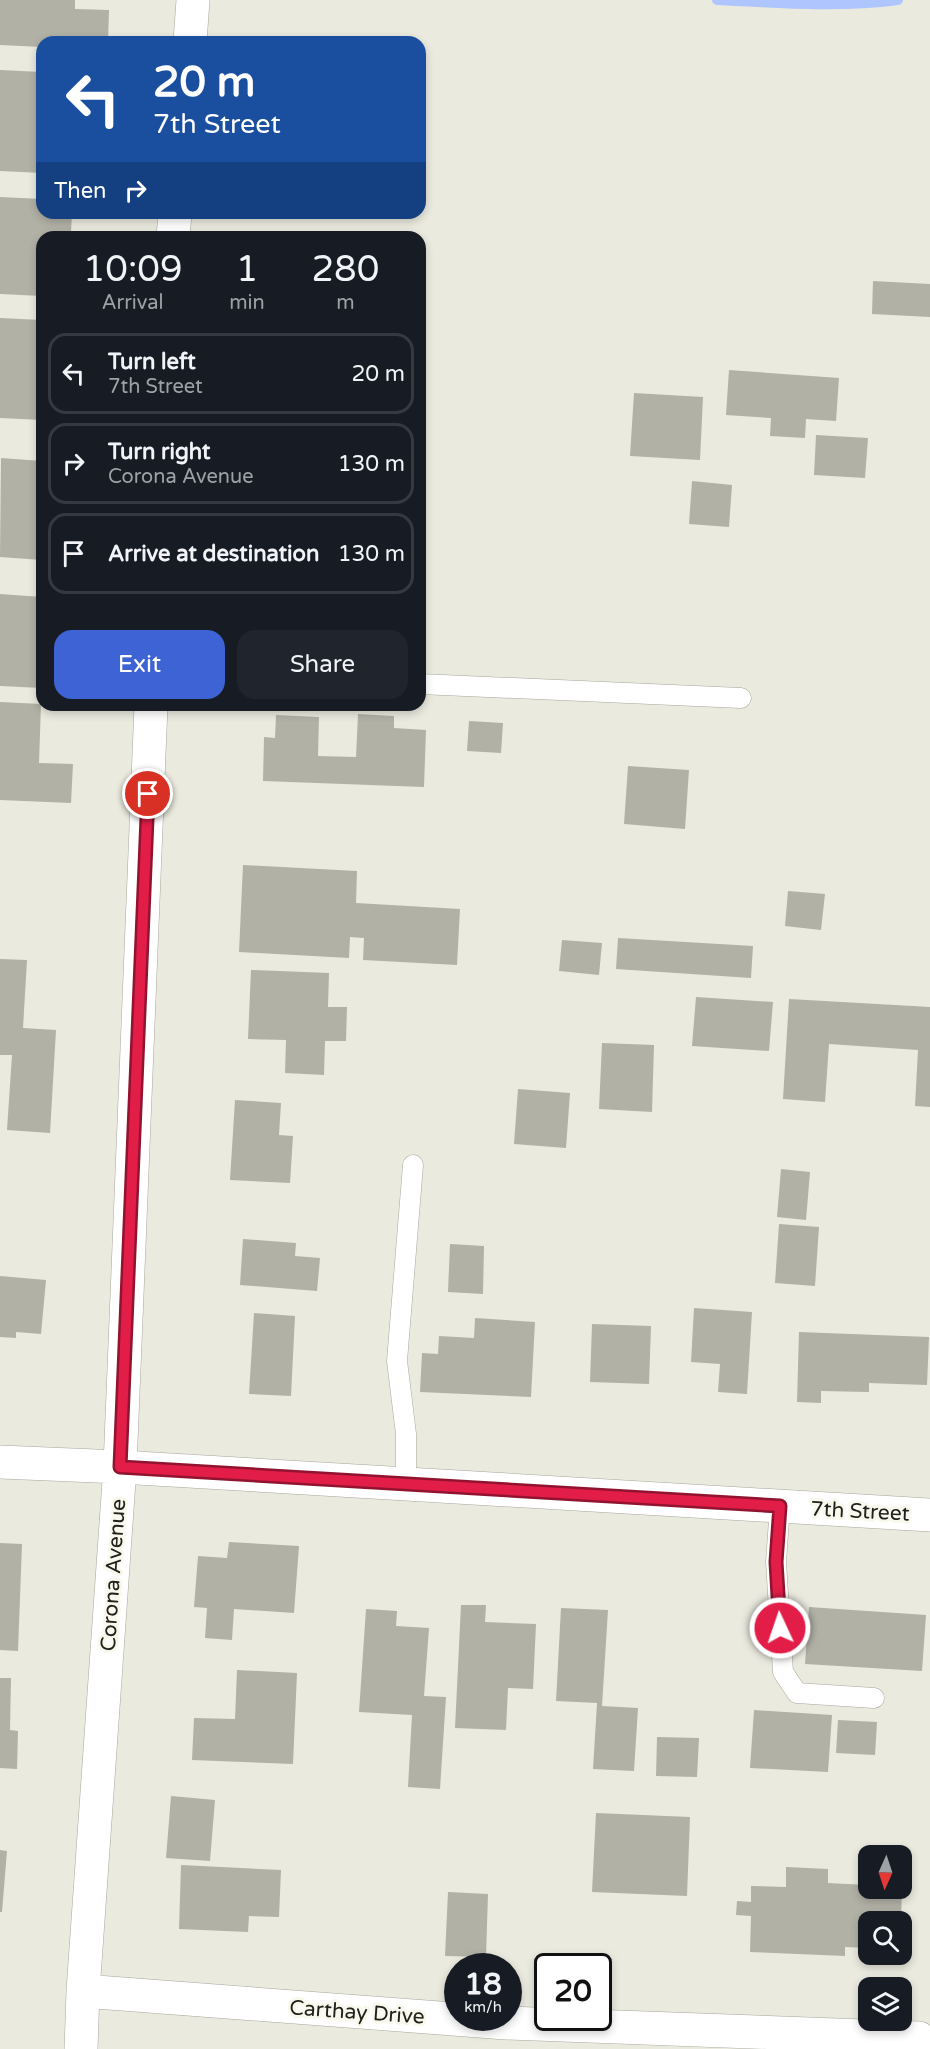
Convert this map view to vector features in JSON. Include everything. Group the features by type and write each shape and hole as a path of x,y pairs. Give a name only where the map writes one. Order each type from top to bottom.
{"street":[{"path":"190,36 193,0"},
{"name":"Corona Avenue","path":"81,2049 83,1991 120,1467 151,711"},
{"name":"7th Street","path":"0,1462 120,1467 930,1515"},
{"name":"Carthay Drive","path":"83,1991 506,2036 919,2038"}],"lane":[{"path":"426,684 741,698"},
{"path":"406,1484 406,1434 397,1360 413,1165"},
{"path":"780,1506 776,1562 783,1672 796,1693 874,1698"}],"building":[{"path":"0,0 75,0 75,9 109,10 108,36 36,36 36,47 0,45"},
{"path":"0,70 36,72 36,173 0,171"},
{"path":"0,197 36,199 36,219 72,219 71,231 36,231 36,296 0,294"},
{"path":"873,281 930,284 930,317 872,314"},
{"path":"0,318 36,320 36,420 0,418"},
{"path":"729,370 839,378 836,421 806,419 805,438 770,436 771,418 726,415"},
{"path":"634,393 703,397 700,460 630,456"},
{"path":"816,435 868,438 865,478 814,475"},
{"path":"1,458 36,461 36,560 0,557"},
{"path":"692,481 732,485 729,527 689,524"},
{"path":"0,594 36,597 36,688 0,686"},
{"path":"0,702 36,704 36,711 41,711 39,763 73,764 71,803 0,800"},
{"path":"358,714 394,716 394,728 426,730 424,787 263,781 264,737 275,738 276,715 319,717 318,756 356,757"},
{"path":"469,721 503,723 501,753 467,751"},
{"path":"628,766 689,770 685,829 624,824"},
{"path":"243,865 357,871 356,903 460,909 457,965 363,960 364,938 350,937 349,958 239,952"},
{"path":"788,891 825,894 821,930 785,926"},
{"path":"618,938 753,946 751,978 616,969"},
{"path":"562,940 602,943 599,975 559,971"},
{"path":"0,959 27,960 23,1028 56,1030 50,1133 7,1130 12,1055 0,1055"},
{"path":"251,970 329,973 328,1007 347,1007 346,1041 325,1041 324,1075 285,1073 286,1040 248,1039"},
{"path":"696,997 773,1002 769,1051 692,1046"},
{"path":"789,999 930,1007 930,1107 915,1106 918,1050 829,1044 825,1102 783,1099"},
{"path":"602,1043 654,1045 652,1112 599,1109"},
{"path":"518,1089 570,1093 566,1148 514,1144"},
{"path":"235,1100 281,1103 279,1135 293,1136 290,1183 230,1180"},
{"path":"781,1169 810,1172 806,1220 777,1217"},
{"path":"779,1224 819,1227 815,1286 775,1283"},
{"path":"243,1239 296,1243 295,1256 320,1258 317,1291 240,1285"},
{"path":"450,1244 484,1246 483,1294 448,1292"},
{"path":"0,1276 46,1280 41,1334 16,1332 16,1338 0,1337"},
{"path":"694,1308 752,1312 747,1394 718,1392 720,1364 691,1362"},
{"path":"254,1313 295,1316 291,1396 249,1394"},
{"path":"475,1318 535,1322 531,1397 420,1392 422,1353 438,1354 439,1336 474,1338"},
{"path":"592,1324 651,1326 649,1384 590,1382"},
{"path":"799,1332 929,1337 927,1385 869,1383 869,1392 821,1391 821,1403 797,1402"},
{"path":"229,1542 299,1546 294,1613 234,1609 232,1640 205,1638 207,1608 194,1607 198,1556 227,1558"},
{"path":"0,1543 22,1544 18,1651 0,1650"},
{"path":"461,1605 486,1605 485,1622 536,1624 533,1689 508,1688 506,1730 455,1728"},
{"path":"809,1607 926,1615 922,1671 805,1664"},
{"path":"561,1608 608,1610 602,1706 638,1708 634,1771 593,1769 597,1703 556,1701"},
{"path":"366,1609 397,1611 396,1626 429,1628 424,1696 446,1697 440,1789 408,1787 412,1715 359,1712"},
{"path":"237,1670 297,1673 293,1764 192,1760 194,1718 235,1719"},
{"path":"0,1678 11,1678 10,1730 18,1731 17,1769 0,1768"},
{"path":"754,1710 832,1715 828,1772 750,1768"},
{"path":"838,1720 877,1722 875,1755 836,1753"},
{"path":"657,1737 699,1738 697,1777 656,1776"},
{"path":"171,1796 215,1800 210,1861 166,1858"},
{"path":"596,1813 690,1817 687,1896 592,1892"},
{"path":"0,1850 7,1851 2,1912 0,1912"},
{"path":"181,1865 281,1870 279,1917 249,1916 248,1932 179,1929"},
{"path":"786,1867 828,1869 828,1883 858,1884 858,1899 902,1899 901,1911 858,1911 858,1948 845,1947 845,1956 750,1952 751,1916 736,1915 737,1901 751,1902 751,1886 786,1887"},
{"path":"448,1892 488,1894 486,1953 445,1953"}],"waterway":[{"path":"717,0 830,4 898,0"}],"route":[{"path":"148,794 120,1467 780,1506 776,1562 780,1628"}]}
